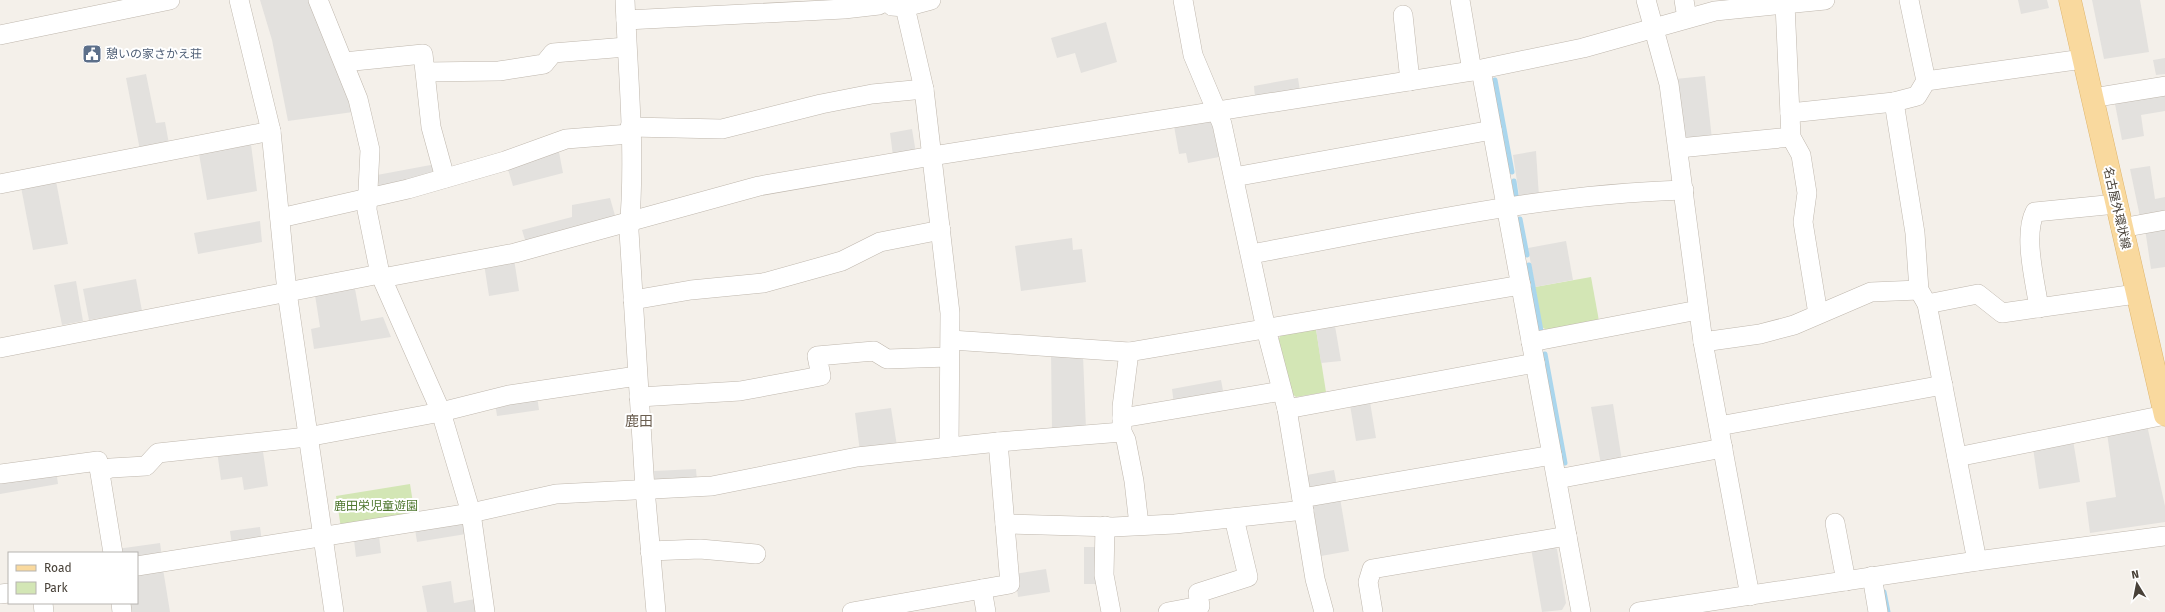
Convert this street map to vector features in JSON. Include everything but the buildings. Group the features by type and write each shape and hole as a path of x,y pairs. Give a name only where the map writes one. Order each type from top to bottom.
{"main road":[{"name":"名古屋外環状線","path":"2070,0 2136,294 2158,356 2165,415"}],"street":[{"path":"0,35 170,0"},
{"path":"239,0 271,131 287,292 307,437 334,612"},
{"path":"318,0 358,99 370,150 370,190 367,199 367,210 381,276 442,412 471,513 485,612"},
{"path":"625,0 630,130 630,221 633,300 645,489 656,612"},
{"path":"626,20 844,10 879,2 905,7 931,0"},
{"path":"1183,0 1193,55 1217,111 1234,177 1266,330 1285,400 1315,579 1324,612"},
{"path":"1460,0 1492,130 1581,612"},
{"path":"1646,0 1670,84 1698,310 1750,596"},
{"path":"1,345 287,292 515,253 759,186 932,156 1477,70 1583,48 1653,27 1686,9 1715,12 1775,3 1825,0"},
{"path":"1790,113 1894,102 1917,96 1926,81 1910,0"},
{"path":"1775,3 1790,113 1791,137 1801,155 1807,193 1803,222 1818,314"},
{"path":"905,7 924,89 950,313 949,447"},
{"path":"1403,15 1410,81"},
{"path":"426,72 499,71 544,64 552,54 626,47"},
{"path":"344,62 423,54 431,127 445,178"},
{"path":"1926,81 2083,59"},
{"path":"2092,98 2165,86"},
{"path":"280,218 367,199 445,178 505,161 566,139 630,130 722,129 821,104 872,94 924,89"},
{"path":"1894,102 1915,232 1923,297 1943,385 1977,561"},
{"path":"1234,177 1492,130"},
{"path":"0,184 271,131"},
{"path":"1679,148 1791,137"},
{"path":"1251,254 1507,207 1628,191 1684,190"},
{"path":"2039,308 2031,249 2030,222 2035,212 2116,204"},
{"path":"2122,228 2165,220"},
{"path":"633,300 690,290 763,284 842,261 880,242 941,230"},
{"path":"639,397 740,391 822,376 818,356 874,351 887,359 950,348 1129,352 1266,330 1521,285"},
{"path":"1703,342 1760,334 1794,325 1872,292 1923,297 1978,294 2002,313 2136,294"},
{"path":"1531,342 1698,310"},
{"path":"1129,352 1122,425 1134,481 1139,525"},
{"path":"138,566 471,513 556,494 712,486 857,456 998,442 1122,425 1535,363"},
{"path":"100,471 111,468 146,466 158,453 307,437 442,412 509,395 637,376"},
{"path":"1719,426 1943,385"},
{"path":"1957,457 2165,415"},
{"path":"852,612 1010,584 998,442"},
{"path":"1557,478 1723,448"},
{"path":"1005,524 1104,526 1234,518 1552,455"},
{"path":"0,474 98,461 113,552"},
{"path":"1168,612 1200,606 1198,593 1248,577 1234,518"},
{"path":"1835,523 1846,581"},
{"path":"1104,526 1104,575 1111,612"},
{"path":"1373,612 1368,582 1372,569 1567,536"},
{"path":"1639,612 1872,576 2165,536"},
{"path":"650,551 700,549 756,554"},
{"path":"1872,576 1878,612"},
{"path":"982,589 986,612"}],"green space":[{"path":"1591,277 1599,321 1548,331 1542,327 1535,287"},
{"path":"1316,329 1326,392 1296,397 1291,393 1278,340 1281,335"},
{"name":"鹿田栄児童遊園","path":"410,484 415,516 341,528 336,496"}],"shaded area":[{"path":"260,0 311,0 353,112 288,121 272,40"},
{"path":"2018,0 2047,0 2049,8 2021,14"},
{"path":"2092,0 2140,0 2149,52 2104,59"},
{"path":"1106,22 1117,62 1081,73 1075,53 1057,58 1051,38"},
{"path":"2165,58 2165,74 2156,75 2153,60"},
{"path":"146,74 156,123 165,122 169,144 140,150 126,78"},
{"path":"1705,76 1712,139 1685,141 1675,79"},
{"path":"1298,78 1300,91 1255,98 1254,86"},
{"path":"2165,91 2165,111 2141,115 2144,136 2122,140 2114,99"},
{"path":"1209,119 1212,122 1219,157 1188,163 1186,153 1179,154 1174,126"},
{"path":"912,129 916,153 893,156 890,133"},
{"path":"251,144 257,191 207,200 199,154"},
{"path":"558,147 563,173 513,186 507,166"},
{"path":"1536,151 1539,197 1524,199 1519,195 1513,155"},
{"path":"436,164 438,172 379,187 377,175"},
{"path":"2150,166 2155,199 2165,197 2165,212 2140,217 2130,169"},
{"path":"56,181 68,244 33,250 21,187"},
{"path":"610,198 616,219 526,243 522,230 572,217 572,205"},
{"path":"260,221 262,242 198,254 194,233"},
{"path":"2165,226 2165,267 2151,269 2145,229"},
{"path":"1072,238 1073,250 1082,249 1086,282 1021,291 1015,246"},
{"path":"1566,241 1573,280 1535,287 1528,248"},
{"path":"514,259 519,291 489,296 484,264"},
{"path":"136,279 142,311 89,320 83,289"},
{"path":"76,281 83,321 62,325 54,285"},
{"path":"355,289 361,321 383,317 391,337 314,349 311,329 320,327 315,295"},
{"path":"1335,326 1341,361 1321,363 1316,329"},
{"path":"1051,352 1083,355 1086,429 1052,432"},
{"path":"1221,380 1224,396 1174,405 1172,389"},
{"path":"537,395 539,410 497,416 495,403"},
{"path":"1369,396 1376,438 1356,441 1349,399"},
{"path":"1613,404 1622,461 1601,465 1591,407"},
{"path":"891,408 897,446 860,452 855,413"},
{"path":"2147,425 2165,506 2165,522 2090,533 2086,502 2116,497 2107,433"},
{"path":"2073,440 2080,482 2039,489 2033,448"},
{"path":"262,445 268,486 244,490 242,477 221,480 217,451"},
{"path":"56,469 58,484 0,494 0,478"},
{"path":"696,469 697,481 655,484 654,471"},
{"path":"1334,470 1337,486 1310,488 1307,475"},
{"path":"1340,498 1349,551 1321,556 1313,506 1315,502"},
{"path":"465,522 466,534 417,542 415,529"},
{"path":"260,527 262,542 232,546 230,531"},
{"path":"379,536 381,553 356,557 354,540"},
{"path":"160,543 162,557 138,560 138,552 118,552 117,549"},
{"path":"1550,545 1557,549 1566,603 1562,610 1542,612 1531,548"},
{"path":"1084,547 1099,547 1098,584 1084,584"},
{"path":"163,569 170,612 128,612 126,604 138,604 138,573"},
{"path":"1046,569 1050,592 1018,597 1015,574"},
{"path":"451,581 454,603 475,599 477,612 427,612 422,586"}],"waterway":[{"path":"1495,80 1512,172"},
{"path":"1514,181 1517,201"},
{"path":"1520,219 1527,255"},
{"path":"1529,265 1541,331"},
{"path":"1545,354 1565,463"},
{"path":"1884,592 1888,612"}],"place":[{"name":"憩いの家さかえ荘","path":"92,54"}],"district":[{"name":"鹿田","path":"639,421"}]}
